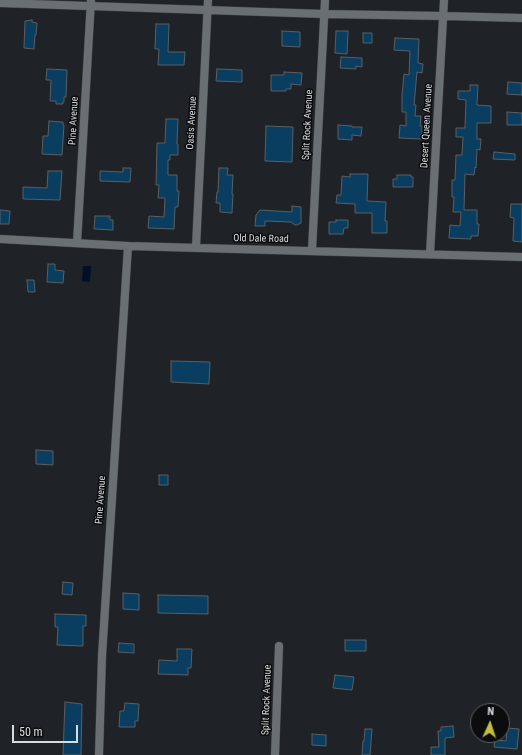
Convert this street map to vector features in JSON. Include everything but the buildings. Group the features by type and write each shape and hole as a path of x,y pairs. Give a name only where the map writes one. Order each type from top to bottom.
{"street":[{"name":"Oasis Avenue","path":"196,247 208,0"},
{"name":"Split Rock Avenue","path":"312,250 325,0"},
{"name":"Desert Queen Avenue","path":"430,254 444,0"},
{"path":"0,3 91,3 324,14 522,18"},
{"name":"Pine Avenue","path":"77,243 91,3"},
{"name":"Old Dale Road","path":"0,239 128,246 522,257"},
{"name":"Pine Avenue","path":"99,755 102,656 128,246"},
{"name":"Split Rock Avenue","path":"275,755 279,646"}],"water":[{"path":"83,266 91,266 90,282 82,281"}]}
